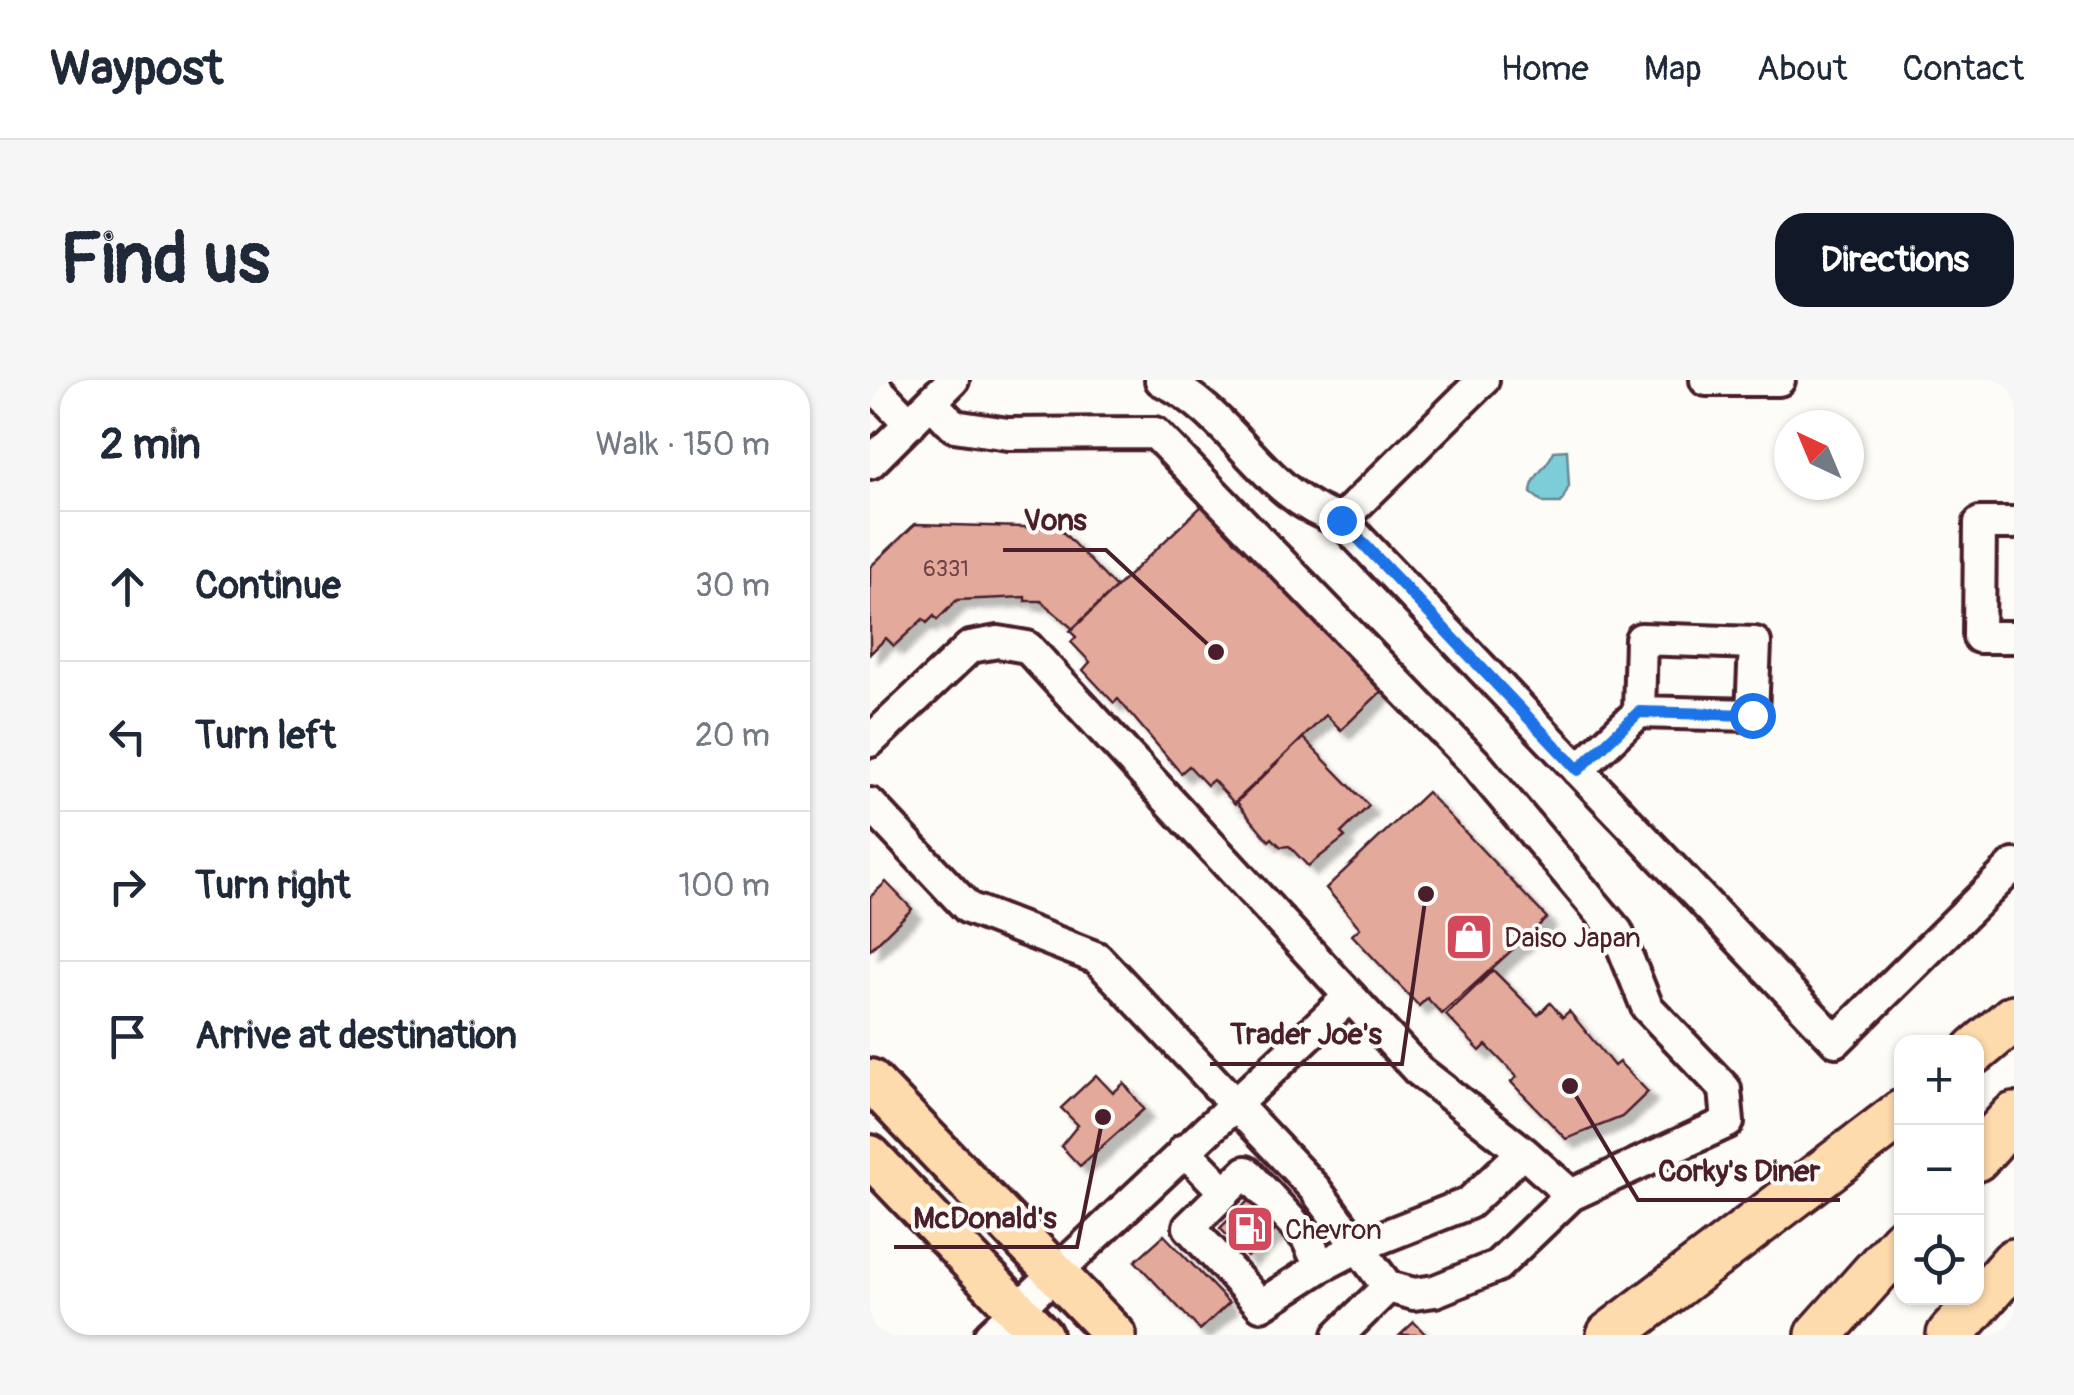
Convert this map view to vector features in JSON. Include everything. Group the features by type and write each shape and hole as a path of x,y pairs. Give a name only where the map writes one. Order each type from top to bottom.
{"highway":[{"path":"1984,1043 2014,1018"},
{"path":"1984,1149 2014,1116"},
{"path":"1610,1335 1894,1119"},
{"path":"1820,1335 1894,1251"},
{"path":"1950,1335 2014,1262"}],"main road":[{"path":"870,1080 1115,1335"},
{"path":"870,1156 1016,1326"}],"street":[{"path":"870,463 952,380"},
{"path":"1161,380 1191,394 1299,504 1341,520 1836,1041 2014,865"},
{"path":"1341,520 1483,380"},
{"path":"1706,380 1779,380"},
{"path":"870,382 920,413 954,426 1008,434 1156,433 1474,763 1617,932 1647,1007 1725,1089 1728,1122 1572,1195 1497,1266 1435,1292 1414,1294 1388,1286 1314,1188 1097,958 968,908 870,804"},
{"path":"2014,524 1980,524 1980,637 2014,637"},
{"path":"870,741 970,647 998,642 1027,647 1418,1070 1572,1195"},
{"path":"1578,770 1639,712"},
{"path":"1016,1326 1055,1272 1350,997"},
{"path":"1184,1150 1225,1192"},
{"path":"1320,1267 1307,1238 1246,1172 1189,1227 1261,1305 1360,1246 1469,1202 1523,1152"},
{"path":"1339,1335 1388,1286"}],"water":[{"path":"1567,450 1569,486 1561,503 1544,503 1531,493 1534,482 1554,451"}],"building":[{"path":"1207,501 1385,688 1341,730 1326,715 1235,804 1213,780 1207,785 1189,766 1181,773 1118,699 1114,703 1083,670 1090,662 1071,642 1076,637 1070,631"},
{"path":"915,524 1059,528 1116,588 1073,629 1041,601 1025,601 1025,597 957,600 937,620 934,616 927,623 923,619 894,646 886,638 870,654 870,567"},
{"path":"1303,738 1369,806 1341,833 1345,837 1308,866 1289,846 1281,847 1272,838 1269,841 1236,801"},
{"path":"1427,792 1547,918 1442,1014 1427,998 1419,1006 1352,935 1360,928 1326,888"},
{"path":"886,882 912,909 870,950 870,897"},
{"path":"1493,970 1538,1015 1550,1003 1563,1017 1569,1011 1614,1066 1619,1062 1648,1092 1622,1117 1566,1139 1511,1082 1517,1077 1486,1045 1480,1051 1446,1015"},
{"path":"1096,1075 1113,1093 1124,1083 1144,1109 1080,1166 1061,1146 1078,1125 1061,1108"},
{"path":"1254,1195 1281,1225 1247,1257 1220,1228"},
{"path":"1164,1235 1229,1303 1200,1330 1135,1261"},
{"path":"1414,1322 1426,1335 1400,1335"}],"place":[{"name":"Vons","path":"1216,652"},
{"name":"Trader Joe's","path":"1426,894"},
{"name":"Daiso Japan","path":"1469,937"},
{"name":"Corky's Diner","path":"1570,1086"},
{"name":"McDonald's","path":"1103,1117"},
{"name":"Chevron","path":"1250,1229"}],"route":[{"path":"1341,520 1578,770 1639,712 1752,715"}]}
